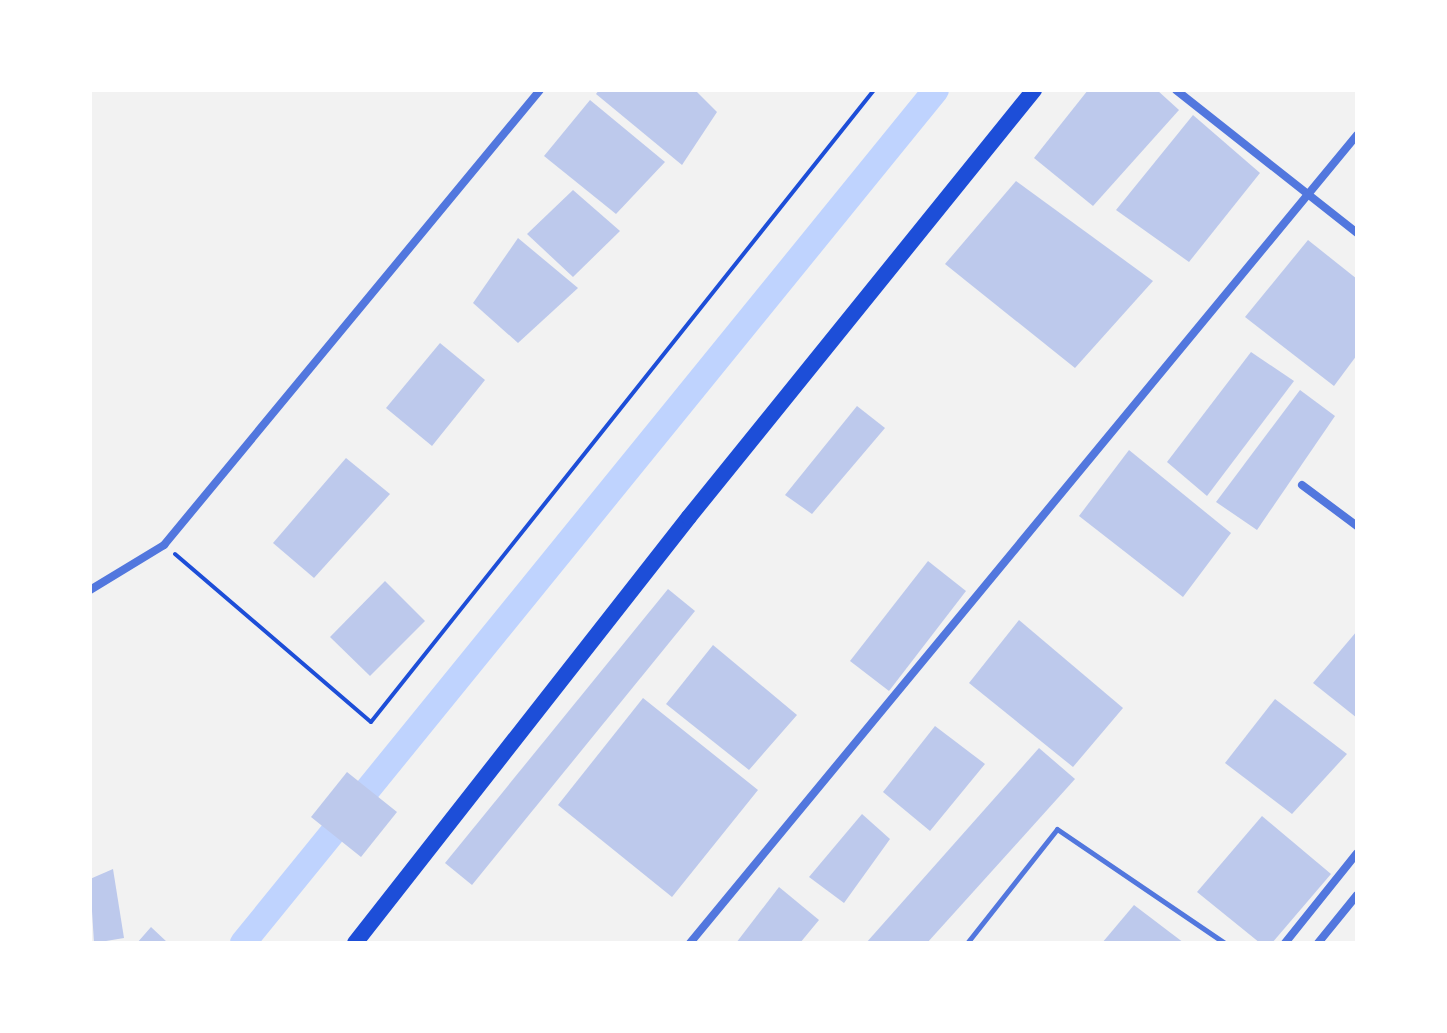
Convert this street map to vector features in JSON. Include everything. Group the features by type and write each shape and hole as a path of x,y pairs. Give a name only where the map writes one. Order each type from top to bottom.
{"main road":[{"path":"355,943 689,517 1034,90"}],"street":[{"path":"90,590 164,545 540,90"},
{"path":"1176,90 1357,233"},
{"path":"690,943 1357,135"},
{"path":"1302,485 1357,526"},
{"path":"1285,943 1357,853"},
{"path":"1318,943 1357,895"}],"lane":[{"path":"967,943 1057,829 1225,943"}],"path":[{"path":"164,545 371,722 874,90"}],"building":[{"path":"599,90 695,90 717,112 682,165 596,94"},
{"path":"1088,90 1157,90 1179,110 1093,206 1034,158"},
{"path":"590,100 665,162 616,214 544,156"},
{"path":"1193,115 1260,173 1189,262 1116,210"},
{"path":"1016,181 1153,281 1075,368 945,264"},
{"path":"573,190 620,231 573,277 527,234"},
{"path":"518,238 578,288 518,343 473,303"},
{"path":"1308,240 1357,279 1357,355 1334,386 1245,317"},
{"path":"440,343 485,380 432,446 386,408"},
{"path":"1251,352 1294,381 1207,496 1167,462"},
{"path":"1300,390 1335,416 1257,530 1216,502"},
{"path":"857,406 885,428 812,514 785,495"},
{"path":"1129,450 1231,533 1183,597 1079,516"},
{"path":"346,458 390,494 314,578 273,543"},
{"path":"928,561 966,591 889,691 850,661"},
{"path":"385,581 425,621 370,676 330,637"},
{"path":"668,589 695,611 472,885 445,863"},
{"path":"1019,620 1123,708 1073,767 969,683"},
{"path":"1357,631 1357,718 1313,683"},
{"path":"713,645 797,715 749,770 666,704"},
{"path":"643,698 758,790 672,897 558,805"},
{"path":"1275,699 1347,754 1292,814 1225,763"},
{"path":"935,726 985,764 930,831 883,792"},
{"path":"1039,748 1075,779 927,943 866,943"},
{"path":"347,772 397,812 361,857 311,817"},
{"path":"862,814 890,839 844,903 809,877"},
{"path":"1262,816 1331,874 1272,943 1260,943 1197,892"},
{"path":"113,869 124,938 94,943 90,879"},
{"path":"779,887 819,920 800,943 736,943"},
{"path":"1134,905 1184,943 1102,943"},
{"path":"151,927 168,943 137,943"}],"waterway":[{"path":"243,943 936,90"}]}
